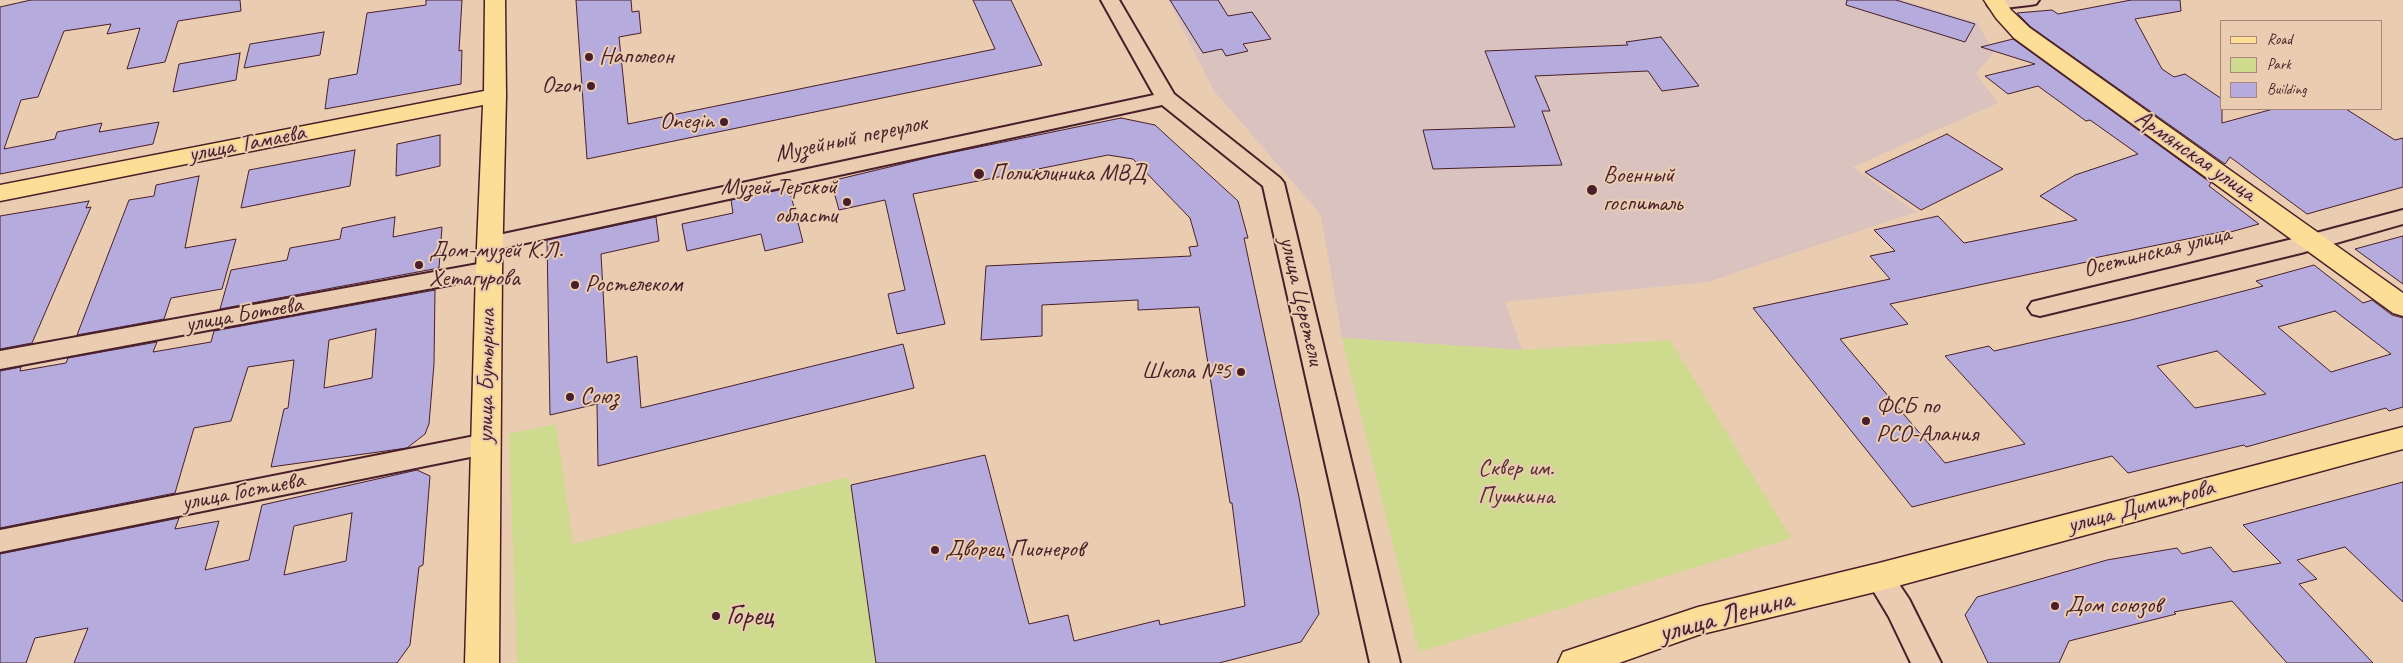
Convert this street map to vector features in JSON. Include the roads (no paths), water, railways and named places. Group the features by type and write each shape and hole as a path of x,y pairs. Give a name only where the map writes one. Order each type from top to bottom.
{"main road":[{"name":"улица Бутырина","path":"482,663 495,0"},
{"name":"Армянская улица","path":"1995,2 2002,14 2022,33 2403,306"},
{"name":"улица Тамаева","path":"0,193 494,96"},
{"name":"улица Димитрова","path":"1879,577 2403,438"},
{"name":"улица Ленина","path":"1575,663 1698,621 1879,577"}],"street":[{"name":"улица Церетели","path":"1110,0 1166,98 1273,183 1385,663"},
{"path":"1995,2 2030,0"},
{"name":"Музейный переулок","path":"489,257 1166,98"},
{"name":"Осетинская улица","path":"2040,308 2315,242 2403,217"},
{"name":"улица Ботоева","path":"0,360 489,257"},
{"name":"улица Гостиева","path":"0,541 486,444"},
{"path":"1879,577 1900,608 1926,663"}],"place":[{"name":"Наполеон","path":"589,57"},
{"name":"Ozon","path":"591,86"},
{"name":"Onegin","path":"724,122"},
{"name":"Поликлиника МВД","path":"979,174"},
{"name":"Военный госпиталь","path":"1592,190"},
{"name":"Музей Терской области","path":"847,202"},
{"name":"Дом-музей К.Л. Хетагурова","path":"419,265"},
{"name":"Ростелеком","path":"575,285"},
{"name":"Школа №5","path":"1241,372"},
{"name":"Союз","path":"570,397"},
{"name":"ФСБ по РСО-Алания","path":"1866,421"},
{"name":"Дворец Пионеров","path":"935,550"},
{"name":"Дом союзов","path":"2055,606"},
{"name":"Горец","path":"716,616"}],"park label":[{"name":"Сквер им. Пушкина","path":"1516,483"}]}
